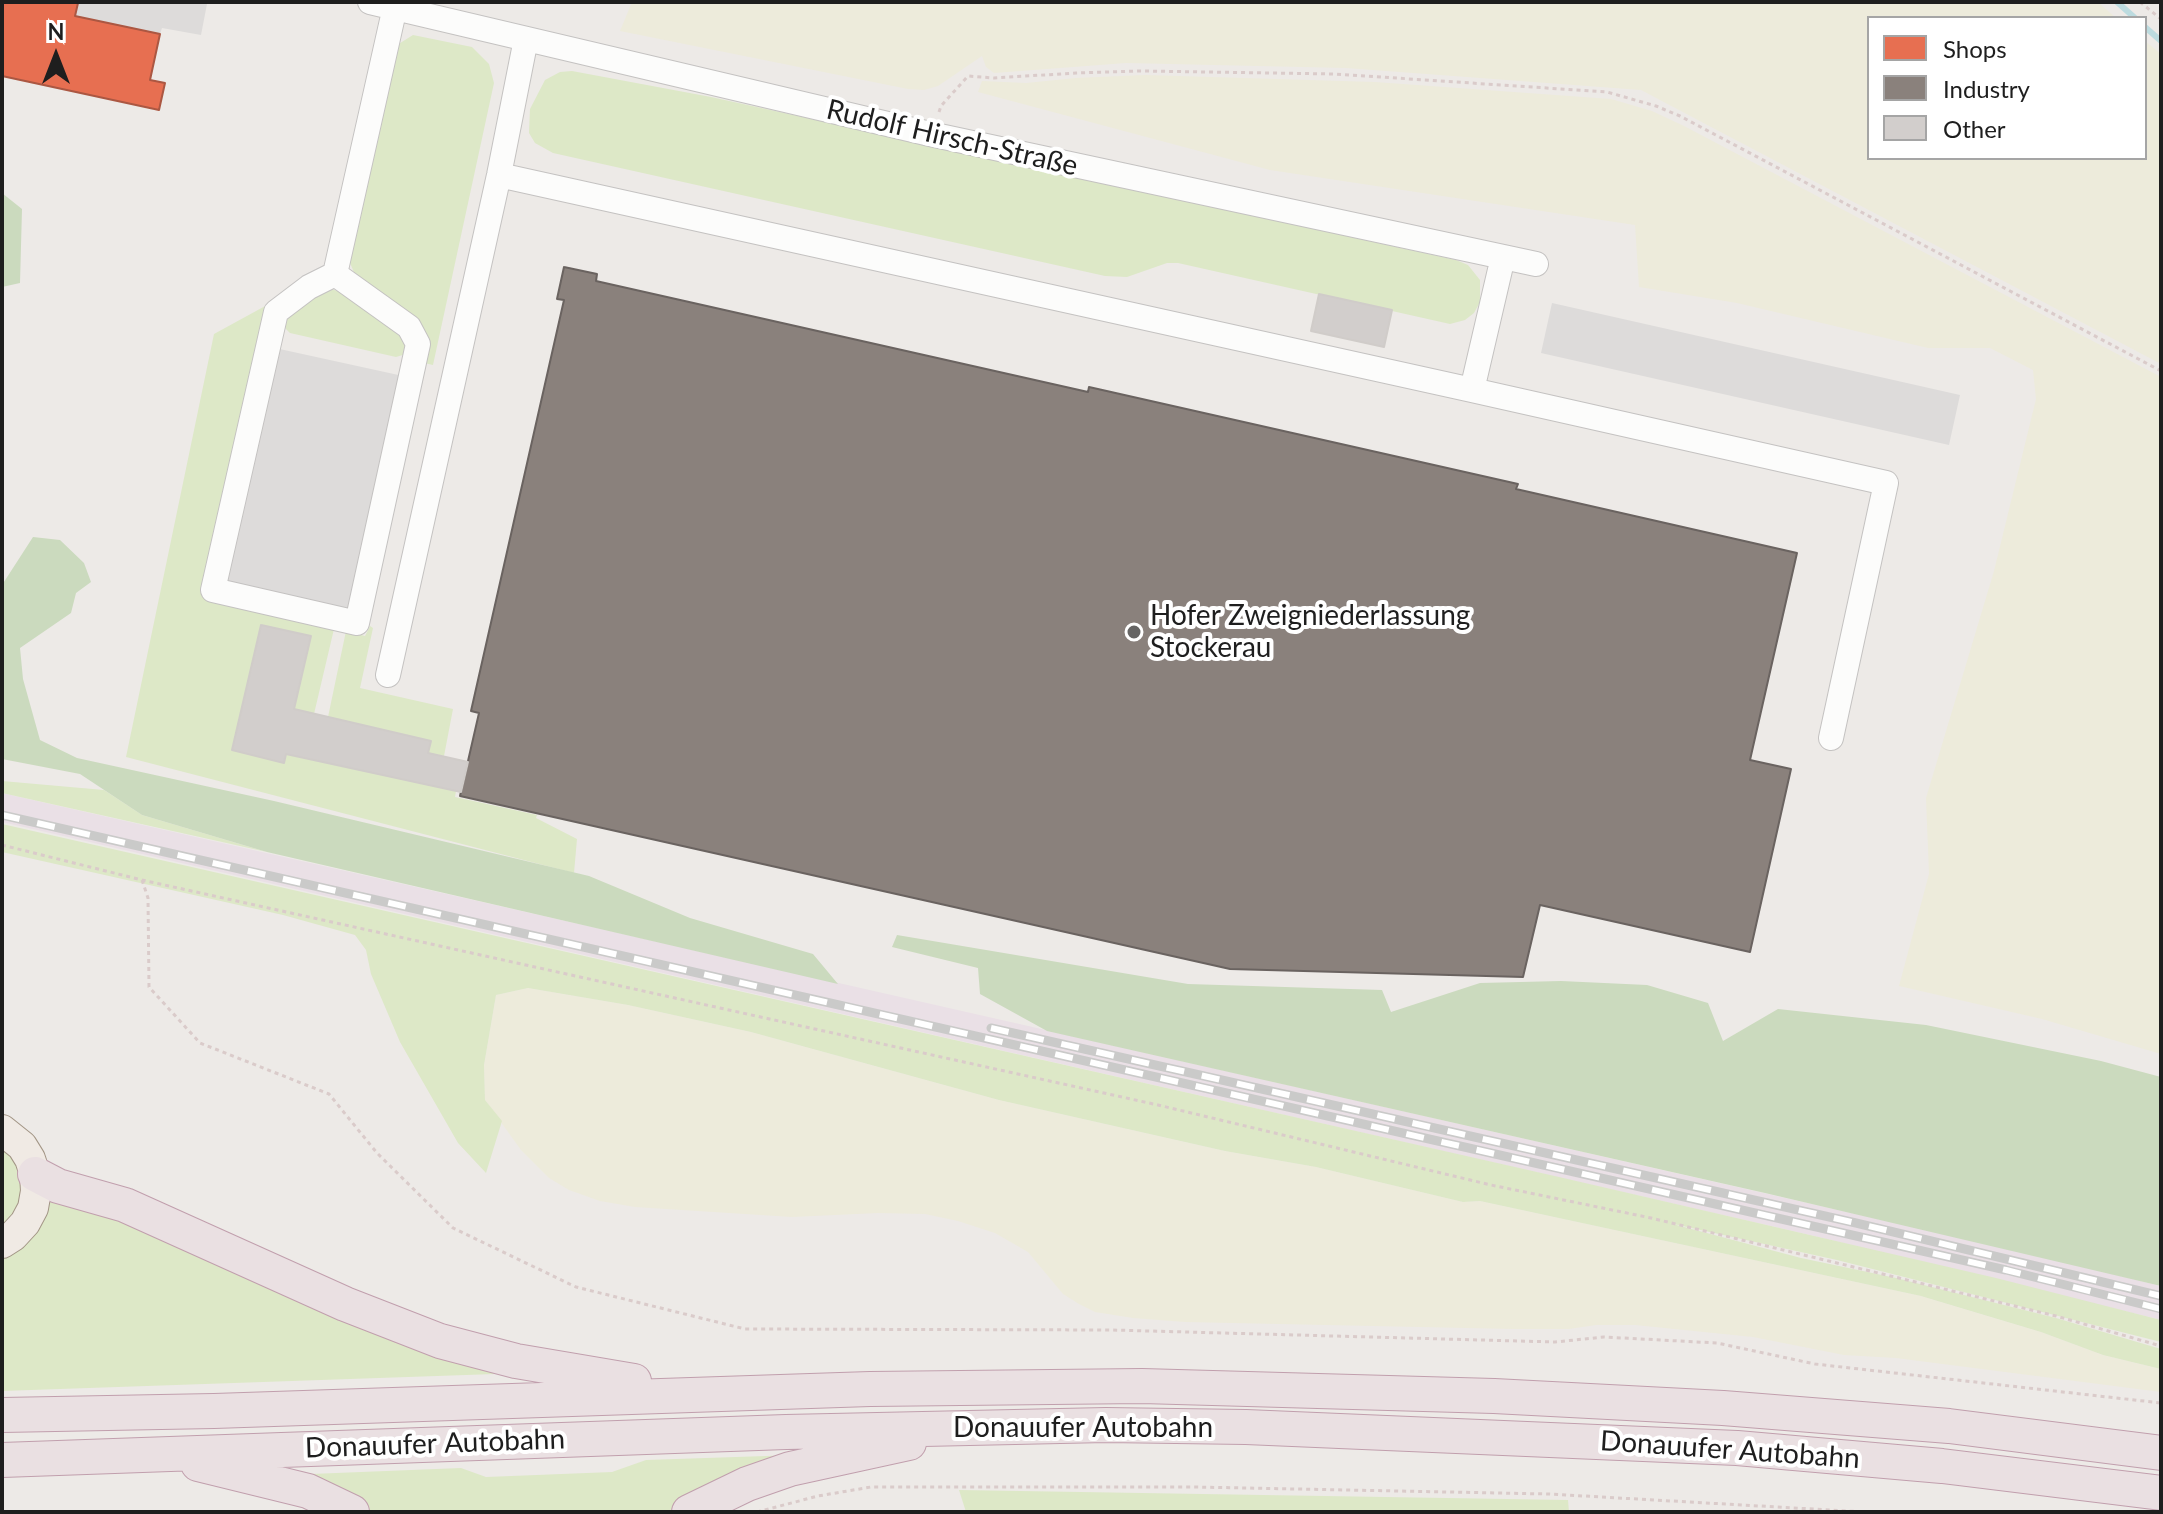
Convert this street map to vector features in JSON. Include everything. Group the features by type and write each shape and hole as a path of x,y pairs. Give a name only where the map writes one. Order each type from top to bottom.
{"highway":[{"path":"35,1174 58,1186 125,1205 345,1304 440,1341 516,1361 709,1394"},
{"name":"Donauufer Autobahn","path":"2,1415 1016,1386 1142,1386 1494,1396 1723,1408 1934,1425 2161,1453"},
{"name":"Donauufer Autobahn","path":"2,1460 963,1428 1106,1425 1246,1427 1737,1448 1942,1466 2161,1493"},
{"path":"689,1512 747,1484 790,1469 871,1453 963,1428"},
{"path":"155,1454 279,1482 308,1491 352,1512"}],"main road":[{"path":"2,1130 22,1146 35,1174 36,1191 33,1208 25,1223 2,1243"}],"street":[{"name":"Rudolf Hirsch-Straße","path":"370,2 930,134 1536,264"},
{"path":"335,274 395,7"},
{"path":"388,675 499,175 526,39"},
{"path":"499,175 1886,483 1831,738"},
{"path":"1472,390 1503,257"},
{"path":"335,274 409,327 418,344 357,623 213,590 276,312 309,287 335,274"}],"path":[{"path":"2140,2 2161,19"},
{"path":"930,134 941,106 968,76 994,78 1141,71 1320,73 1607,92 1680,116 2161,371"},
{"path":"2,845 142,880 1158,1105 1491,1185 1651,1218 2056,1316 2161,1346"},
{"path":"142,880 148,898 149,987 200,1043 329,1094 377,1153 453,1228 576,1287 745,1329 1112,1330 1555,1342 1604,1337 1717,1343 1815,1364 2161,1403"},
{"path":"757,1512 818,1496 871,1487 1195,1487 1549,1494 1865,1512"}],"shaded area":[{"path":"75,2 207,4 201,35 162,28 160,34 75,16 78,3"},
{"path":"632,2 2098,2 2114,16 1867,16 1867,160 2147,160 2147,43 2161,54 2161,364 1641,90 1346,68 1126,63 994,73 986,67 982,56 938,86 924,90 620,31"},
{"path":"1145,75 1375,82 1611,99 1652,111 2161,377 2161,1054 2042,1019 1899,986 1929,874 1926,798 1994,571 2036,399 2033,370 1990,348 1928,348 1737,303 1639,287 1635,225 1270,170 978,92 982,81 1026,83"},
{"path":"1552,303 1960,395 1949,445 1541,353"},
{"path":"275,348 403,376 351,613 223,584"},
{"path":"2,793 2041,1256 2161,1286 2161,1320 1797,1232 2,822"},
{"path":"528,988 628,1005 751,1032 999,1100 1225,1151 1316,1167 1463,1202 1480,1201 1921,1296 2041,1332 2103,1355 2161,1369 2161,1392 1896,1358 1844,1355 1753,1337 1635,1325 1514,1329 1185,1322 1133,1318 1095,1312 1079,1304 1063,1294 1028,1252 995,1233 958,1221 925,1214 792,1217 635,1207 600,1201 569,1190 549,1178 521,1150 485,1100 484,1065 496,995"}],"green space":[{"path":"413,35 472,47 489,64 494,83 433,365 424,363 356,277 350,263 397,45"},
{"path":"572,71 711,97 1456,260 1468,265 1480,280 1480,302 1474,313 1465,320 1450,324 1178,263 1167,263 1127,277 1105,276 553,153 535,143 529,133 530,109 545,80 560,72"},
{"path":"2,193 22,209 20,283 2,287"},
{"path":"331,289 344,293 405,339 406,354 396,357 290,333 285,328 285,316 312,296"},
{"path":"267,305 203,594 334,629 314,714 294,709 311,636 261,625 232,750 284,762 286,754 456,791 455,797 537,815 536,818 577,839 574,873 126,757 214,334"},
{"path":"33,537 60,540 84,563 91,582 76,593 71,613 20,648 23,679 40,740 77,758 589,876 690,918 813,954 838,984 267,852 142,815 80,774 2,759 2,585"},
{"path":"370,626 373,628 360,688 453,709 444,756 428,753 431,742 328,717 346,631 365,636"},
{"path":"2,781 104,790 142,815 267,852 2,793"},
{"path":"2,824 1996,1278 2161,1320 2161,1342 1837,1260 1669,1223 1801,1258 2056,1318 2161,1349 2161,1369 2103,1355 2041,1332 1921,1296 1480,1201 1463,1202 1316,1167 1225,1151 999,1100 751,1032 628,1005 528,988 496,995 484,1065 485,1100 502,1121 486,1173 458,1143 400,1042 371,974 366,950 355,935 283,915 2,852"},
{"path":"897,935 1188,984 1382,990 1391,1012 1480,983 1561,981 1647,985 1708,1003 1723,1041 1778,1009 1926,1025 2101,1061 2161,1077 2161,1286 1047,1031 980,994 978,968 892,947"},
{"path":"2,1146 13,1156 22,1177 21,1199 11,1219 2,1227"},
{"path":"47,1193 67,1197 495,1365 495,1374 2,1391 2,1262"},
{"path":"796,1455 667,1512 368,1512 311,1481 311,1474 461,1468 486,1477 612,1472 646,1460"},
{"path":"959,1490 1568,1500 1569,1512 966,1512"}],"building: Shops":[{"path":"2,2 75,2 78,3 75,16 160,34 150,80 165,83 159,110 2,76"}],"building: Industry":[{"name":"Hofer Zweigniederlassung Stockerau","path":"564,267 597,274 596,281 1088,392 1089,387 1518,484 1516,489 1797,553 1750,760 1791,769 1750,952 1540,905 1523,977 1230,969 460,796 479,713 471,711 564,300 557,299"}],"building: Other":[{"path":"1319,294 1392,310 1384,347 1311,331"},
{"path":"261,625 311,636 294,709 431,741 428,753 468,762 461,792 286,754 284,763 232,750"}],"waterway":[{"path":"2117,2 2133,16"},
{"path":"2147,29 2161,41"}],"railway":[{"path":"2,815 2006,1270 2161,1309"},
{"path":"991,1028 1856,1223 2161,1296"}],"place":[{"name":"Hofer Zweigniederlassung Stockerau","path":"1134,632"}]}
